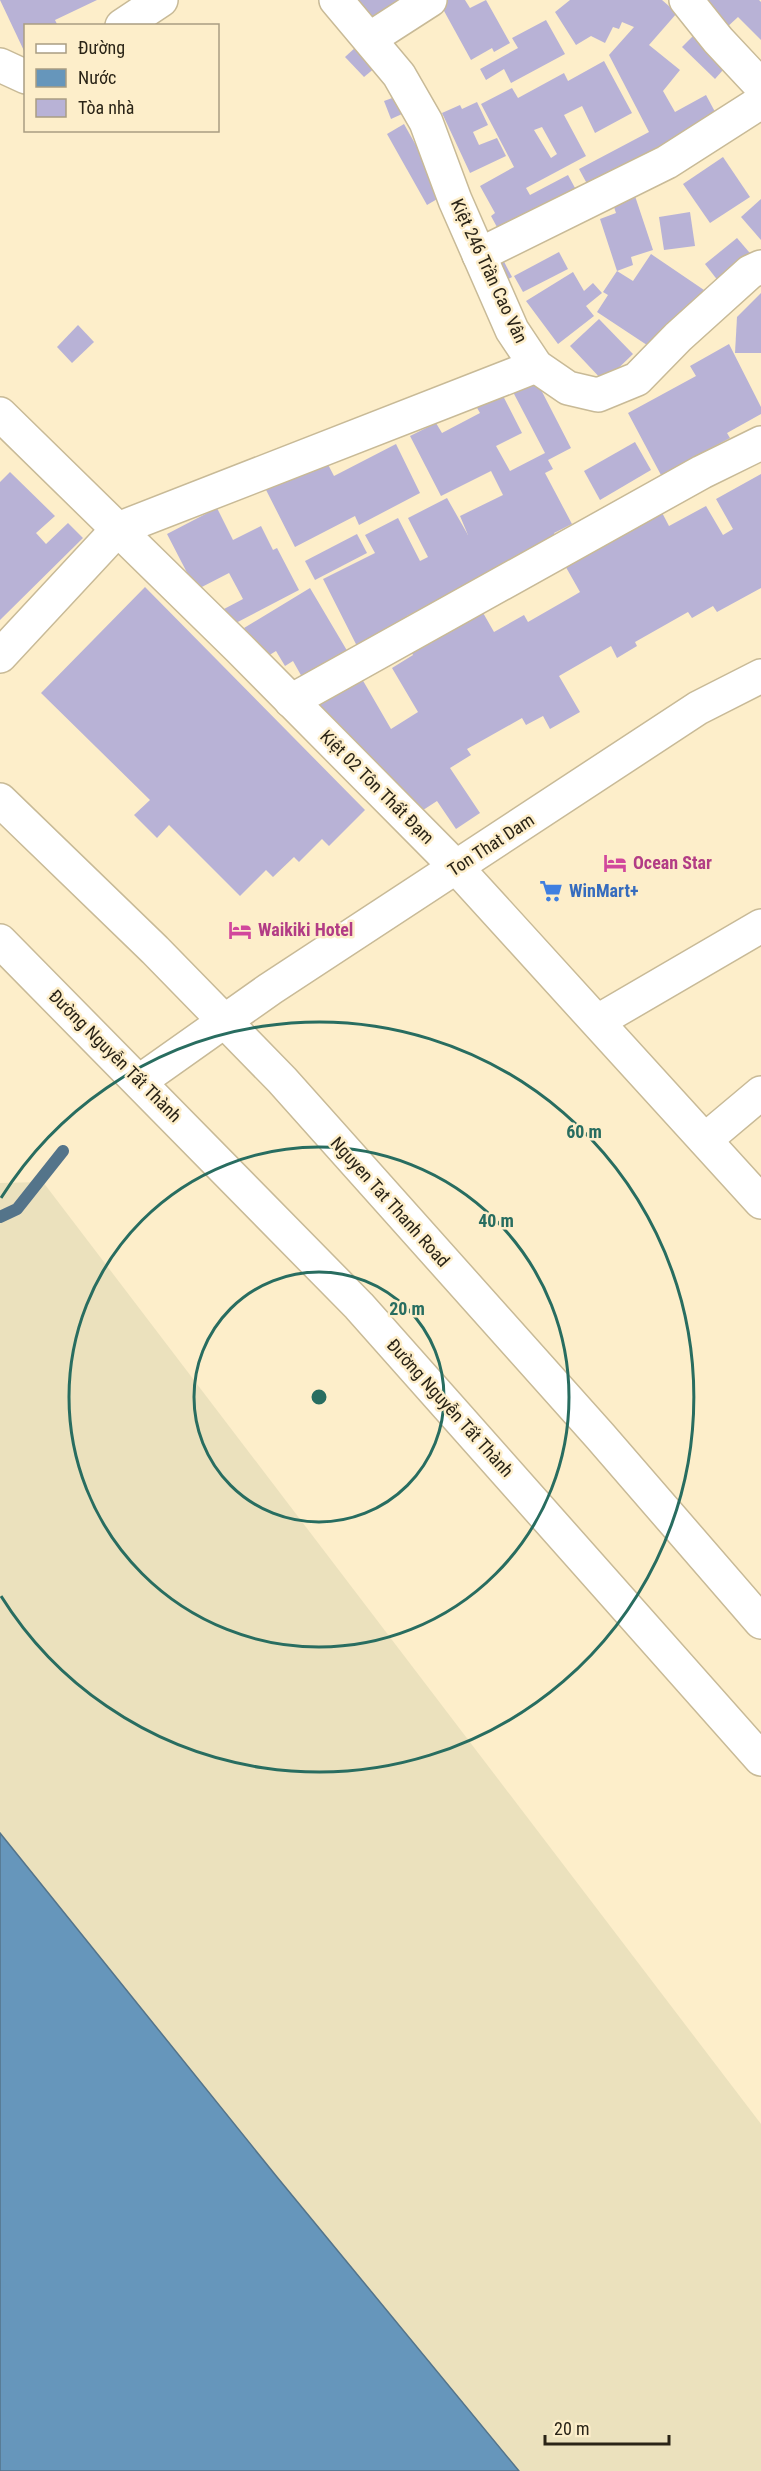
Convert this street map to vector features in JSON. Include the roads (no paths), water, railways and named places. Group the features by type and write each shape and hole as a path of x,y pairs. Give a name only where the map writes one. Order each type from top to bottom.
{"street":[{"path":"125,24 161,0"},
{"name":"Kiệt 246 Trần Cao Vân","path":"336,0 371,38 399,75 426,122 455,200 512,330 536,366 568,388 598,395 637,379 678,337 734,286 750,272 761,267"},
{"path":"371,38 430,0"},
{"path":"686,0 718,40 761,86"},
{"path":"0,65 24,76"},
{"path":"479,255 667,162 761,102"},
{"path":"0,656 118,529 536,366"},
{"name":"Kiệt 02 Tôn Thất Đạm","path":"0,414 456,867 761,1202"},
{"path":"291,701 702,472 761,443"},
{"name":"Ton That Dam","path":"140,1081 225,1020 698,708 761,676"},
{"name":"Nguyen Tat Thanh Road","path":"0,800 225,1020 282,1080 600,1436 761,1622"},
{"path":"598,1021 761,926"},
{"name":"Đường Nguyễn Tất Thành","path":"0,941 359,1306 761,1759"},
{"path":"705,1140 761,1093"}],"water":[{"path":"0,1833 277,2177 519,2471 0,2471"}],"waterway":[{"path":"0,1217 17,1209 63,1151"}],"place":[{"name":"Ocean Star","path":"615,863"},
{"name":"WinMart+","path":"551,891"},
{"name":"Waikiki Hotel","path":"240,930"}]}
